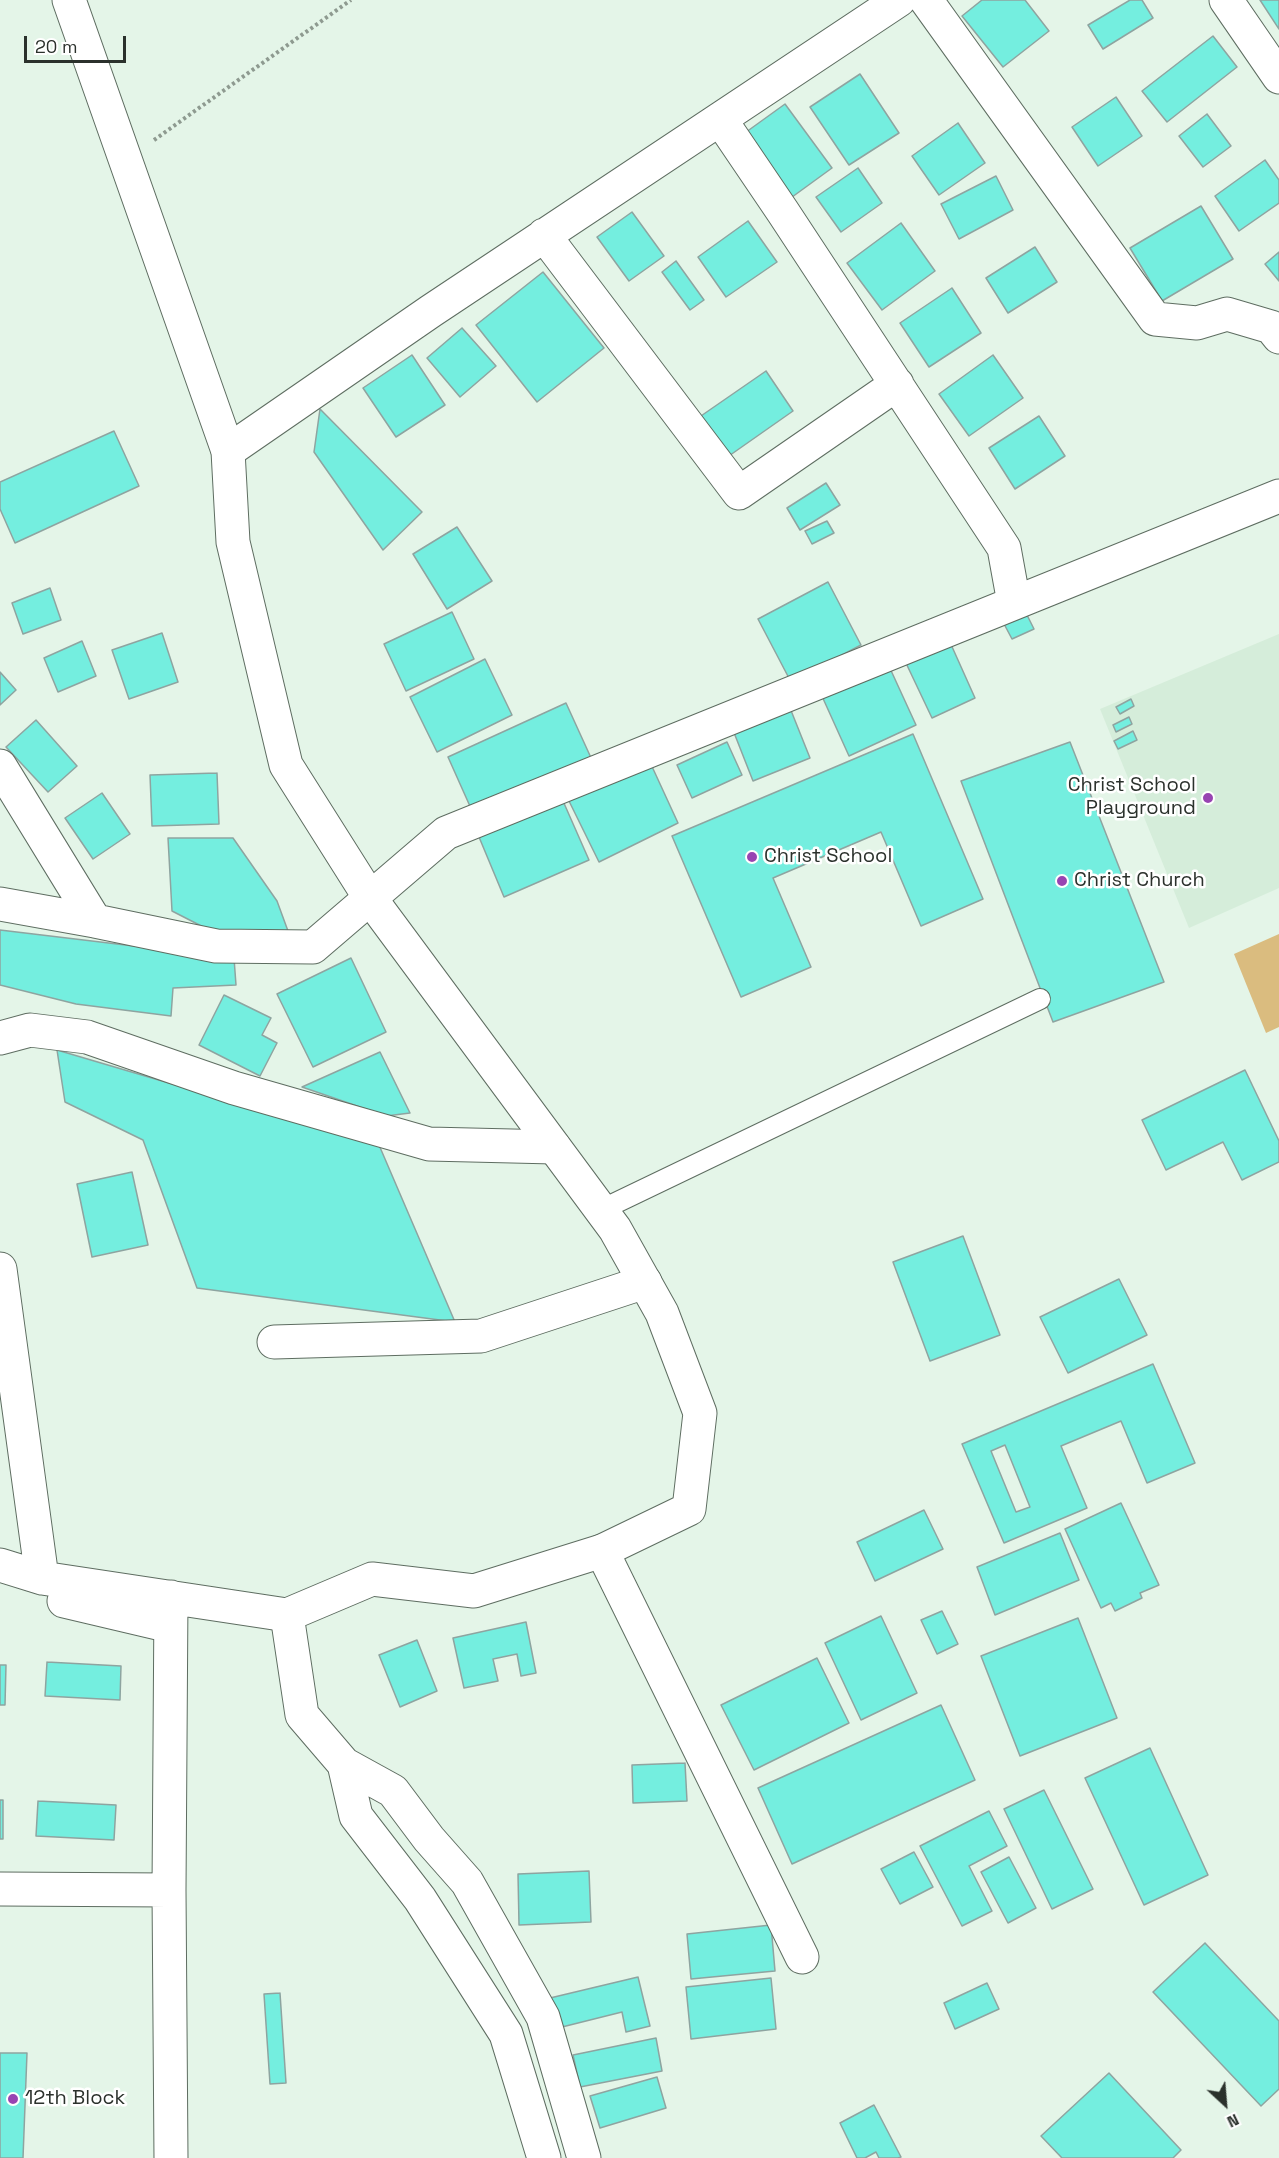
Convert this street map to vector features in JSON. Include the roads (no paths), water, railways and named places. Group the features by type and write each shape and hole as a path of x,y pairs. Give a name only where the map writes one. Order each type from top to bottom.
{"street":[{"path":"0,1586 171,1612 287,1615 372,1579 474,1591 602,1551 689,1509 700,1413 662,1313 615,1229 370,898 286,765 233,542 228,451 69,0"},
{"path":"228,451 430,311 899,0"},
{"path":"926,0 1155,319 1197,323 1227,314 1271,327 1279,337"},
{"path":"1226,0 1279,77"},
{"path":"720,119 1005,548 1014,603"},
{"path":"544,235 739,493 897,384"},
{"path":"0,904 216,946 313,947 446,833 1279,496"},
{"path":"0,766 95,921"},
{"path":"0,1038 30,1030 87,1037 234,1089 429,1144 554,1147"},
{"path":"0,1269 42,1578"},
{"path":"274,1342 480,1336 645,1282"},
{"path":"602,1551 802,1957"},
{"path":"0,1565 171,1612"},
{"path":"171,1612 169,1890 171,2158"},
{"path":"287,1615 302,1715 344,1764 393,1791 429,1839 467,1882 543,2017 584,2158"},
{"path":"344,1764 356,1816 420,1899 506,2034 544,2158"},
{"path":"0,1889 169,1890"}],"lane":[{"path":"601,1210 1040,999"}],"place":[{"name":"Christ School Playground","path":"1208,798"},
{"name":"Christ School","path":"752,857"},
{"name":"Christ Church","path":"1062,881"},
{"name":"12th Block","path":"13,2099"}]}
